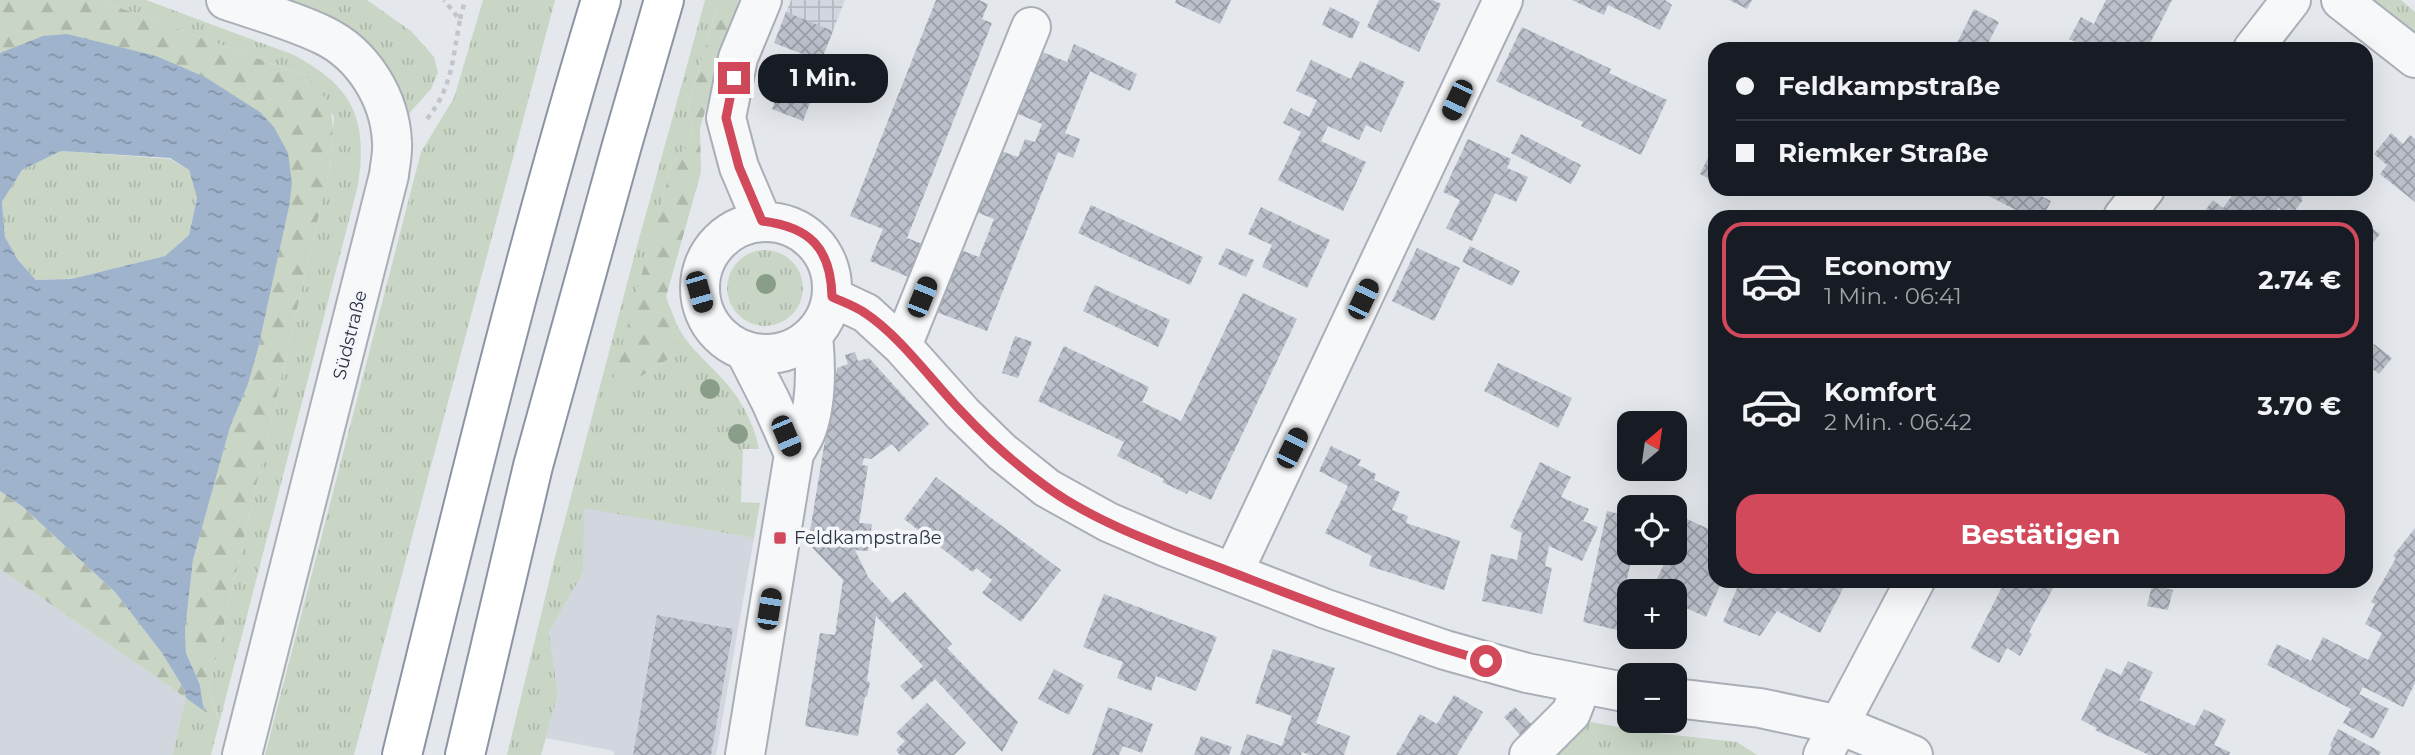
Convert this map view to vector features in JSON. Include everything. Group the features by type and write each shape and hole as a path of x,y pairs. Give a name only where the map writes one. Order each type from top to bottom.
{"highway":[{"path":"402,755 480,438 562,125 601,0"},
{"path":"465,755 533,466 664,0"}],"street":[{"name":"Südstraße","path":"226,0 324,35 353,56 373,79 385,107 392,144 389,175 242,755"},
{"path":"762,0 738,58 726,118 739,167 762,221"},
{"path":"1233,573 1503,0"},
{"path":"2258,42 2291,0"},
{"path":"2341,0 2415,58"},
{"path":"902,346 1031,27"},
{"path":"2128,210 2140,196"},
{"path":"762,221 785,224 806,235 822,252 831,274 832,297 826,317 813,335 793,349 769,354 745,351 722,338 706,317 699,292 702,266 715,244 736,228 762,221"},
{"path":"832,297 866,313 902,346 962,413 1002,452 1047,488 1108,522 1326,609 1445,650 1527,673 1617,691"},
{"path":"746,755 794,454 807,429 813,396 816,361 813,335"},
{"path":"745,351 794,454"},
{"path":"1831,740 1911,588"},
{"path":"1529,755 1571,713 1581,684"},
{"path":"1687,699 1760,708 1831,740 1913,755"}],"path":[{"path":"444,0 460,20"},
{"path":"392,144 409,136 425,122 447,88 466,0"}],"shaded area":[{"path":"791,0 845,0 821,61 774,43"},
{"path":"583,507 754,538 716,755 614,755 614,751 546,738 558,695 549,632 583,573"},
{"path":"0,569 186,698 172,755 0,755"}],"green space":[{"path":"0,0 99,0 306,76 325,97 329,107 333,128 330,167 209,689 219,722 204,711 200,685 186,653 185,631 193,560 230,427 248,384 258,349 289,207 0,53"},
{"path":"99,0 146,0 294,55 330,79 343,93 358,123 361,141 358,185 211,755 172,755 186,698 219,721 209,689 330,167 334,117 306,76"},
{"path":"276,0 367,0 412,32 434,57 438,72 431,89 405,118"},
{"path":"483,0 555,0 354,755 265,755 421,152 454,98"},
{"path":"705,0 719,0 688,106 694,138 672,164 612,385 643,375 678,353 677,325 690,344 731,389 744,407 753,427 759,449 743,449 741,502 760,503 754,538 584,508 583,573 549,632 558,695 541,755 507,755 555,557"},
{"path":"719,0 739,0 700,128 701,172 666,297 677,325 678,353 643,375 611,386 672,164 694,138 688,106"},
{"path":"2366,0 2401,0 2415,12 2415,39"},
{"path":"61,151 170,159 189,170 197,198 189,235 165,256 71,279 36,280 18,260 5,237 2,202 22,170"},
{"path":"765,250 780,253 792,261 800,273 803,288 800,303 792,315 780,323 765,326 750,323 738,315 730,303 727,288 730,273 738,261 750,253"},
{"path":"0,491 23,507 115,592 162,653 184,689 186,698 0,569"},
{"path":"1579,720 1617,727 1617,733 1656,733 1737,742 1757,755 1543,755"}],"water":[{"path":"67,34 156,56 205,77 260,112 274,127 288,153 292,183 289,207 258,349 248,384 230,427 193,560 185,631 186,653 200,685 204,711 186,698 184,689 162,653 115,592 23,507 0,491 0,53 43,36","holes":["61,151 170,158 189,170 197,198 189,235 165,256 71,279 36,280 18,260 5,237 2,202 22,170"]}],"building":[{"path":"936,0 979,0 988,4 982,19 992,23 907,238 925,245 911,278 870,261 883,229 850,216"},
{"path":"1176,0 1231,0 1220,24 1175,3"},
{"path":"1379,0 1433,0 1441,4 1419,52 1367,27"},
{"path":"1572,0 1665,0 1672,5 1660,30 1608,5 1604,15"},
{"path":"1729,0 1752,0 1747,9"},
{"path":"2106,0 2172,0 2151,42 2076,42 2069,39 2081,17 2094,24"},
{"path":"1330,7 1360,22 1352,39 1322,25"},
{"path":"1974,9 1999,22 1989,42 1958,42"},
{"path":"786,12 833,31 821,61 774,43"},
{"path":"1522,27 1611,69 1609,73 1667,100 1641,155 1581,126 1583,122 1496,81"},
{"path":"1074,44 1137,74 1130,91 1090,71 1065,133 1080,139 1073,158 1058,152 987,331 936,312 961,250 979,257 994,219 976,212 1001,151 1018,157 1025,139 1035,142 1042,124 1016,113 1040,51 1067,62"},
{"path":"1311,60 1351,79 1360,61 1405,82 1381,132 1366,125 1359,140 1328,126 1321,141 1366,162 1343,211 1278,180 1301,132 1283,123 1291,108 1309,117 1317,100 1296,91"},
{"path":"784,78 815,90 803,121 772,109"},
{"path":"2391,133 2403,144 2410,135 2415,139 2415,202 2380,174 2387,165 2374,154"},
{"path":"1521,134 1581,165 1571,184 1511,153"},
{"path":"1468,139 1511,159 1507,168 1528,177 1516,202 1495,193 1472,241 1446,228 1460,200 1443,192"},
{"path":"1708,158 1708,178 1700,174"},
{"path":"1989,196 2041,196 2051,201 2046,210 2016,210"},
{"path":"2232,196 2302,196 2302,201 2295,210 2280,210 2279,207 2277,210 2205,210 2213,200 2223,208"},
{"path":"1091,205 1203,257 1190,285 1078,233"},
{"path":"1261,207 1330,240 1307,288 1262,267 1272,245 1248,234"},
{"path":"2373,229 2380,234 2373,243"},
{"path":"1470,246 1520,271 1512,286 1462,262"},
{"path":"1226,248 1254,260 1246,277 1218,264"},
{"path":"1417,248 1460,268 1434,321 1392,301"},
{"path":"1095,285 1170,320 1158,347 1083,311"},
{"path":"1243,293 1297,319 1211,500 1189,490 1187,494 1162,482 1164,479 1117,456 1124,442 1038,401 1064,346 1149,387 1142,402 1181,421"},
{"path":"1015,336 1032,342 1018,378 1002,373"},
{"path":"2373,345 2392,358 2379,374 2373,369"},
{"path":"855,352 858,361 869,358 929,424 899,452 892,444 871,459 864,458 862,465 868,466 859,523 872,524 868,551 855,550 868,577 892,603 905,592 952,644 947,648 1018,722 1002,752 935,679 913,700 900,686 923,666 876,616 867,681 870,682 858,736 805,726 820,633 835,635 843,580 808,543 837,368 848,364 845,355"},
{"path":"1498,363 1572,398 1558,428 1484,391"},
{"path":"1331,446 1361,460 1358,465 1376,474 1374,480 1400,492 1392,510 1408,516 1406,523 1460,541 1444,590 1369,566 1372,556 1325,533 1348,486 1319,471"},
{"path":"1540,462 1571,477 1561,497 1589,509 1583,521 1598,527 1582,561 1549,546 1545,566 1552,568 1542,614 1482,601 1491,554 1517,560 1522,533 1510,527"},
{"path":"936,477 1061,570 1021,622 982,593 992,580 976,568 971,571 904,519"},
{"path":"1607,511 1617,513 1617,565 1630,565 1627,579 1617,579 1617,630 1583,622"},
{"path":"1687,519 1708,529 1708,588 1719,588 1706,617 1687,608 1687,579 1657,579 1663,565 1687,565"},
{"path":"2415,528 2415,683 2403,707 2363,687 2359,694 2389,709 2373,739 2343,723 2351,709 2267,665 2277,644 2311,661 2323,637 2368,660 2382,633 2365,624 2375,604 2371,602 2396,558 2393,556"},
{"path":"1737,588 1843,588 1820,633 1777,611 1760,636 1723,622"},
{"path":"2001,588 2053,588 2029,632 2032,634 2020,656 2007,648 1999,663 1971,648"},
{"path":"2151,588 2173,590 2168,610 2147,606"},
{"path":"1104,594 1217,637 1196,691 1156,676 1151,691 1117,678 1123,662 1083,647"},
{"path":"657,615 733,629 711,755 633,755"},
{"path":"1273,649 1335,668 1316,723 1350,736 1344,755 1310,755 1302,752 1301,755 1240,755 1247,734 1282,746 1292,716 1255,703"},
{"path":"2128,661 2153,672 2139,700 2195,726 2204,709 2226,720 2214,745 2230,752 2229,755 2149,755 2095,730 2097,728 2081,720 2106,668 2121,675"},
{"path":"1054,669 1084,685 1069,715 1038,699"},
{"path":"1454,695 1483,712 1457,755 1396,755 1420,714 1437,724"},
{"path":"927,703 966,743 954,755 900,755 896,750 905,741 896,733"},
{"path":"1108,707 1153,724 1142,753 1123,746 1119,755 1092,755"},
{"path":"1515,707 1535,728 1523,738 1504,717"},
{"path":"2338,729 2381,752 2379,755 2328,755"},
{"path":"1201,736 1232,747 1229,755 1194,755"}],"place":[{"name":"Feldkampstraße","path":"780,538"}],"route":[{"path":"734,78 726,118 739,167 762,221 785,224 806,235 822,252 831,274 832,297 866,313 902,346 962,413 1002,452 1047,488 1108,522 1166,547 1326,609 1445,650 1486,661"}]}
